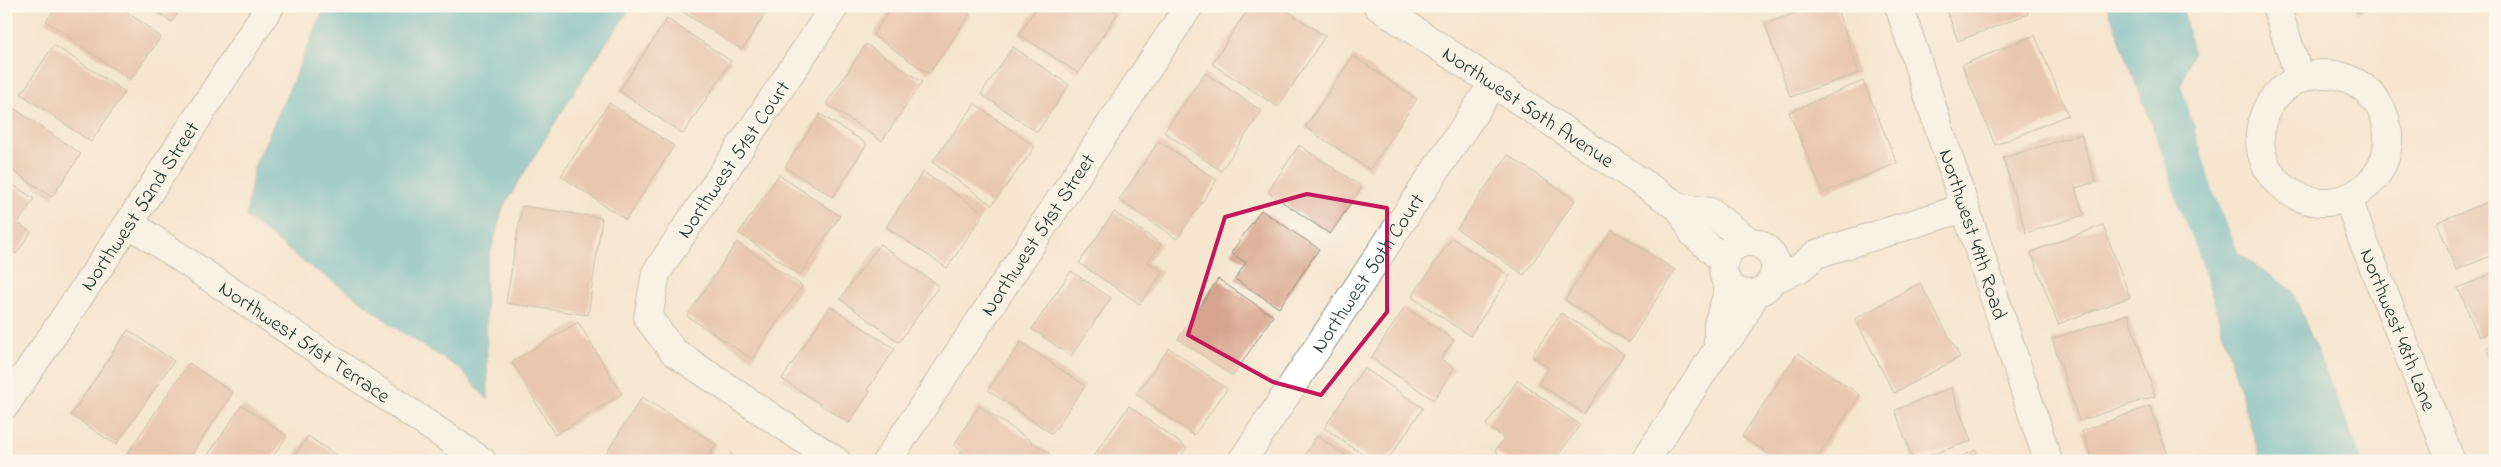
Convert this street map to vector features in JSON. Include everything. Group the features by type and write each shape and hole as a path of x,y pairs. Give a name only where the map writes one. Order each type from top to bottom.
{"street":[{"name":"Northwest 52nd Street","path":"6,404 129,222 270,6"},
{"name":"Northwest 51st Court","path":"835,6 656,273 648,318 674,352 836,461"},
{"name":"Northwest 51st Street","path":"887,461 1189,6"},
{"name":"Northwest 50th Avenue","path":"1378,6 1680,208 1710,212 1758,245"},
{"name":"Northwest 49th Road","path":"1899,6 2048,461"},
{"path":"2276,6 2300,79"},
{"path":"2319,74 2339,76 2357,83 2373,96 2383,113 2388,133 2387,153 2379,172 2366,188 2348,198 2319,202 2305,200 2285,190 2270,173 2261,153 2261,130 2267,109 2281,92 2300,79 2319,74"},
{"name":"Northwest 50th Court","path":"1242,461 1494,84"},
{"name":"Northwest 48th Lane","path":"2348,198 2362,238 2451,461"},
{"name":"Northwest 50th Avenue","path":"1680,208 1694,234 1746,280"},
{"path":"1746,280 1800,268 1816,254 1964,208"},
{"name":"Northwest 51st Terrace","path":"129,222 482,461"},
{"path":"1746,280 1734,247 1758,245 1798,248 1816,254"},
{"path":"1645,461 1718,349 1718,324 1746,280 1775,262 1758,245"}],"highlighted area":[{"path":"1307,194 1387,208 1387,312 1321,395 1273,382 1188,335 1225,217"}],"water":[{"path":"326,6 632,6 587,71 503,207 485,272 488,400 460,369 397,329 353,295 301,260 246,217 254,168"},
{"path":"2107,6 2182,6 2193,52 2179,90 2195,128 2169,135 2182,186 2202,231 2224,227 2236,252 2292,290 2362,461 2261,461 2196,242"}],"building":[{"path":"57,6 119,6 161,37 130,80 46,21"},
{"path":"148,6 183,6 172,22"},
{"path":"683,6 770,6 742,50 680,10"},
{"path":"892,6 959,6 970,14 929,74 873,35"},
{"path":"1038,6 1108,6 1118,13 1078,73 1019,34"},
{"path":"1250,6 1280,6 1325,36 1278,107 1212,64"},
{"path":"1814,6 1836,6 1859,73 1790,97 1765,24"},
{"path":"1945,6 2025,6 2028,14 1958,41"},
{"path":"2355,6 2372,6 2357,13"},
{"path":"667,19 731,61 683,134 619,91"},
{"path":"2035,35 2068,115 1995,145 1962,65"},
{"path":"866,44 922,82 882,141 826,104"},
{"path":"54,45 125,92 91,142 21,94"},
{"path":"1013,47 1069,85 1037,132 981,94"},
{"path":"1353,56 1417,99 1370,170 1305,127"},
{"path":"1205,73 1262,111 1221,171 1164,132"},
{"path":"1863,81 1897,163 1823,193 1789,112"},
{"path":"6,103 81,154 52,197 6,166"},
{"path":"609,103 674,146 626,220 561,176"},
{"path":"975,104 1035,147 992,205 932,162"},
{"path":"820,114 867,144 833,197 785,167"},
{"path":"2081,134 2096,182 2075,188 2084,215 2026,233 2003,158"},
{"path":"1159,141 1217,180 1177,239 1119,200"},
{"path":"1299,145 1362,187 1330,234 1268,192"},
{"path":"1508,155 1575,200 1524,275 1457,229"},
{"path":"923,172 984,213 947,268 886,227"},
{"path":"779,175 840,216 800,275 739,233"},
{"path":"6,180 34,199 18,223 31,232 16,254 6,247"},
{"path":"2495,199 2495,254 2456,270 2437,222"},
{"path":"522,206 602,218 588,315 506,303"},
{"path":"1261,210 1319,249 1279,308 1235,279 1246,263 1231,253"},
{"path":"1114,212 1161,244 1148,262 1163,272 1140,304 1079,263"},
{"path":"2103,225 2130,297 2058,324 2031,252"},
{"path":"1612,229 1675,270 1629,342 1565,300"},
{"path":"1452,238 1510,276 1470,336 1412,297"},
{"path":"737,242 802,286 752,359 687,316"},
{"path":"880,244 939,286 899,342 840,299"},
{"path":"1071,271 1111,298 1071,356 1032,329"},
{"path":"2495,272 2495,330 2479,337 2458,288"},
{"path":"1218,279 1273,316 1233,376 1178,339"},
{"path":"1920,283 1960,357 1894,393 1855,319"},
{"path":"830,306 895,349 867,390 870,392 849,423 782,379"},
{"path":"1405,307 1454,340 1441,359 1454,368 1434,400 1371,358"},
{"path":"1561,313 1624,354 1584,414 1538,383 1549,368 1532,356"},
{"path":"2128,314 2155,396 2079,421 2052,339"},
{"path":"578,322 622,394 555,435 512,362"},
{"path":"128,330 174,361 116,445 71,415"},
{"path":"1021,342 1085,386 1052,434 988,390"},
{"path":"2495,344 2495,367 2487,347"},
{"path":"1169,348 1227,389 1194,435 1136,394"},
{"path":"1798,353 1860,395 1815,461 1779,461 1742,436"},
{"path":"189,363 233,393 187,461 122,461"},
{"path":"1364,368 1423,408 1387,461 1372,461 1324,428"},
{"path":"1518,380 1580,425 1554,461 1508,461 1495,451 1504,438 1486,425"},
{"path":"1951,388 1971,441 1913,461 1895,410"},
{"path":"642,397 716,444 706,461 601,461"},
{"path":"242,405 287,436 270,461 204,461"},
{"path":"979,406 1049,453 1044,461 955,461 962,451 954,445"},
{"path":"1129,406 1187,448 1177,461 1090,461"},
{"path":"2150,406 2170,461 2093,461 2082,431"},
{"path":"308,436 344,461 291,461"},
{"path":"1317,436 1354,461 1301,461"},
{"path":"1976,450 1980,461 1951,461"},
{"path":"731,453 743,461 726,461"}],"waterway":[{"path":"2138,6 2196,200 2228,276"}]}
